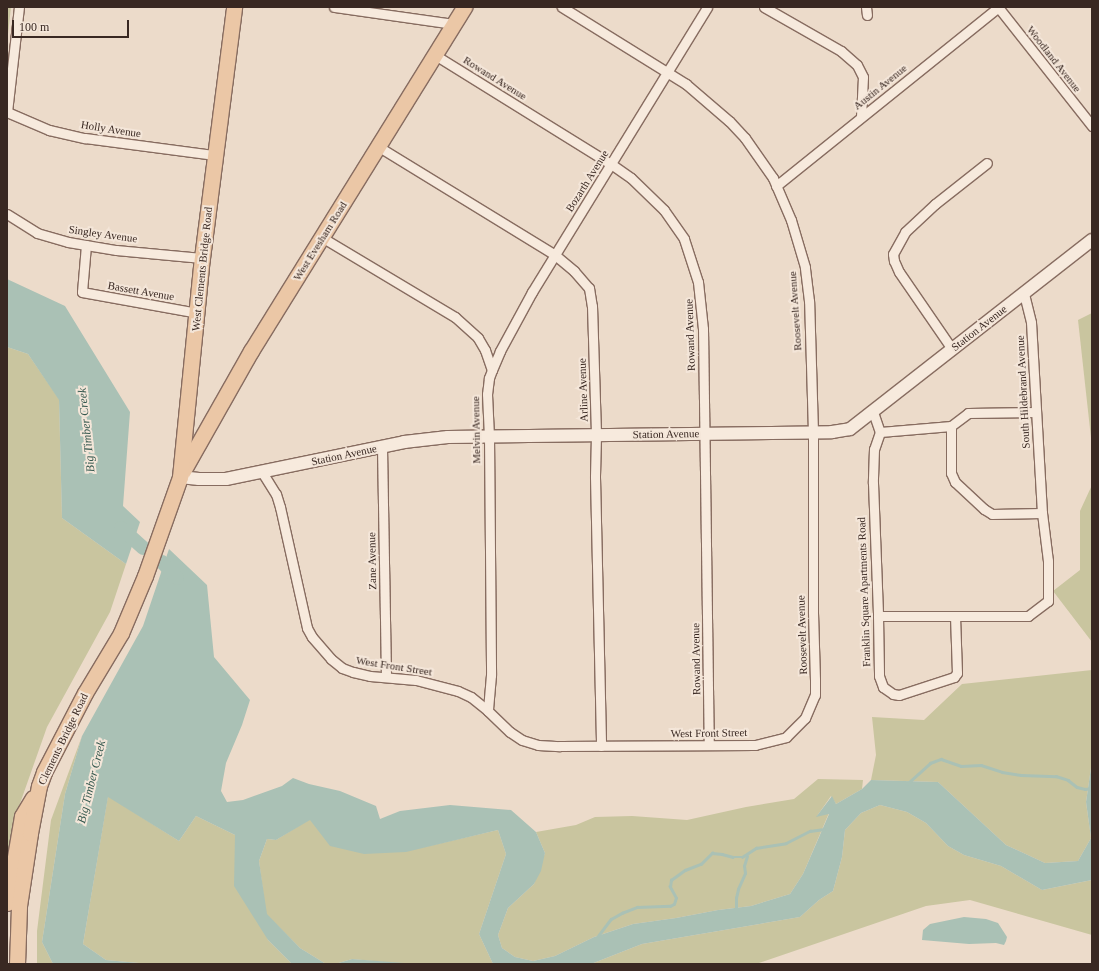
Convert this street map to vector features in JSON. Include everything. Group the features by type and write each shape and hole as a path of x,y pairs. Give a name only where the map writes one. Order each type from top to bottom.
{"main road":[{"name":"West Clements Bridge Road","path":"160,528 180,477 202,258 234,7"},
{"name":"West Evesham Road","path":"180,477 251,351 323,238 464,7"},
{"path":"185,422 188,427 196,430 212,421"},
{"name":"Clements Bridge Road","path":"17,964 19,906 39,786 44,772 85,693 121,633 145,576 160,528"},
{"path":"7,903 22,816 39,786"},
{"path":"7,932 17,944"}],"street":[{"path":"7,112 19,7"},
{"path":"334,7 453,24"},
{"name":"Roosevelt Avenue","path":"562,7 667,72 701,96 745,138 776,186 791,220 805,267 809,302 813,432 813,611 816,680 815,695 802,721"},
{"name":"Bozarth Avenue","path":"492,370 500,351 555,255 707,7"},
{"path":"764,7 841,51 857,64 863,77 861,117"},
{"name":"Austin Avenue","path":"776,186 999,7"},
{"name":"Woodland Avenue","path":"999,7 1092,126"},
{"name":"Rowand Avenue","path":"435,55 632,178 664,210 684,239 694,266 701,301 703,329 709,745"},
{"name":"Holly Avenue","path":"7,112 49,130 85,138 215,156"},
{"name":"Arline Avenue","path":"379,147 555,255 574,270 589,288 591,296 596,435 601,746"},
{"path":"952,349 899,272 894,261 893,254 905,232 935,204 986,163"},
{"name":"Singley Avenue","path":"7,214 37,233 86,245 202,258"},
{"path":"323,238 468,327 478,338 485,350 492,370"},
{"name":"Station Avenue","path":"180,477 226,479 404,442 448,437 832,432 850,429 1092,240"},
{"name":"Bassett Avenue","path":"86,245 82,292 197,313"},
{"name":"South Hildebrand Avenue","path":"955,617 1028,616 1048,601 1048,562 1040,491 1031,322 1024,293"},
{"name":"Melvin Avenue","path":"488,711 491,675 490,436 487,394 489,378 492,370"},
{"path":"873,412 880,432 951,426 968,413 1036,412"},
{"path":"951,426 951,473 955,482 984,509 992,514 1042,512"},
{"name":"Franklin Square Apartments Road","path":"880,432 874,449 873,483 879,676 884,687 893,694 899,695 954,677 957,673 955,617"},
{"name":"Zane Avenue","path":"382,447 386,676"},
{"name":"West Front Street","path":"262,472 276,494 280,507 307,628 312,638 331,659 342,668 359,674 416,680 458,691 471,698 488,711 510,732 522,740 538,745 755,745 776,741 786,737 802,721"},
{"path":"878,616 955,617"}],"shaded area":[{"path":"7,7 11,7 7,43"},
{"path":"1092,313 1092,447 1078,320"},
{"path":"7,347 28,354 59,399 62,518 126,564 110,612 47,727 17,812 7,864"},
{"path":"1092,485 1092,642 1053,591 1080,570 1080,511"},
{"path":"1092,670 1092,761 1086,802 1091,838 1078,861 1045,863 1006,845 938,782 871,780 876,755 872,717 924,720 962,684"},
{"path":"82,736 65,794 42,942 53,964 37,964 37,931 51,820"},
{"path":"818,779 863,780 862,789 836,804 831,796 817,816 829,813 803,874 790,894 751,906 633,924 594,937 555,956 533,961 515,957 502,948 498,935 508,908 534,884 545,853 536,832 576,825 595,817 632,816 687,820 746,807 794,799"},
{"path":"108,796 179,841 196,816 235,835 235,853 268,940 292,964 150,964 106,960 83,944"},
{"path":"880,805 907,812 926,823 948,846 964,855 1001,866 1042,890 1092,880 1092,935 970,900 926,906 756,964 591,964 642,944 800,917 819,900 833,891 842,857 845,830 861,813"},
{"path":"310,819 420,848 498,830 506,854 479,934 493,964 405,964 352,959 335,964 326,964 300,948 266,914 259,861 267,839 276,840"}],"water":[{"path":"7,279 65,306 130,412 123,506 140,522 126,564 62,518 59,400 28,354 7,347"},
{"path":"169,549 207,585 214,657 250,700 242,725 226,763 221,791 227,802 243,800 282,786 293,778 309,784 340,791 376,806 380,819 400,811 450,805 511,810 536,832 545,853 541,871 534,884 508,908 498,935 502,948 515,957 533,961 555,956 594,937 633,924 751,906 790,894 803,874 829,814 816,817 832,796 836,804 862,789 871,780 938,782 1006,845 1045,863 1078,861 1091,838 1086,802 1092,761 1092,880 1042,890 1001,866 964,855 948,846 926,823 907,812 880,805 861,813 845,830 842,857 833,891 819,900 800,917 642,944 591,964 493,964 479,934 506,854 498,830 406,852 364,854 330,846 310,820 276,840 267,839 259,861 267,914 300,948 326,964 292,964 268,940 234,886 235,835 196,816 179,841 108,797 83,944 106,960 150,964 53,964 42,942 65,794 82,736 143,626"},
{"path":"964,917 986,919 998,923 1007,937 1004,945 996,943 969,944 922,940 923,930 930,924"},
{"path":"352,959 404,963 405,964 335,964"}],"waterway":[{"name":"Big Timber Creek","path":"121,528 143,548"},
{"name":"Big Timber Creek","path":"162,562 177,578"},
{"path":"907,784 930,763 941,759 961,766 981,765 1002,772 1021,775 1056,776 1068,780 1077,787 1085,789 1092,788"},
{"path":"598,936 611,919 622,913 637,907 670,906 674,904 676,898 670,887 671,880 685,870 701,864 712,853 742,857 756,848 786,843 810,831 824,829"},
{"path":"736,911 736,898 745,873 744,866 747,856"}]}
